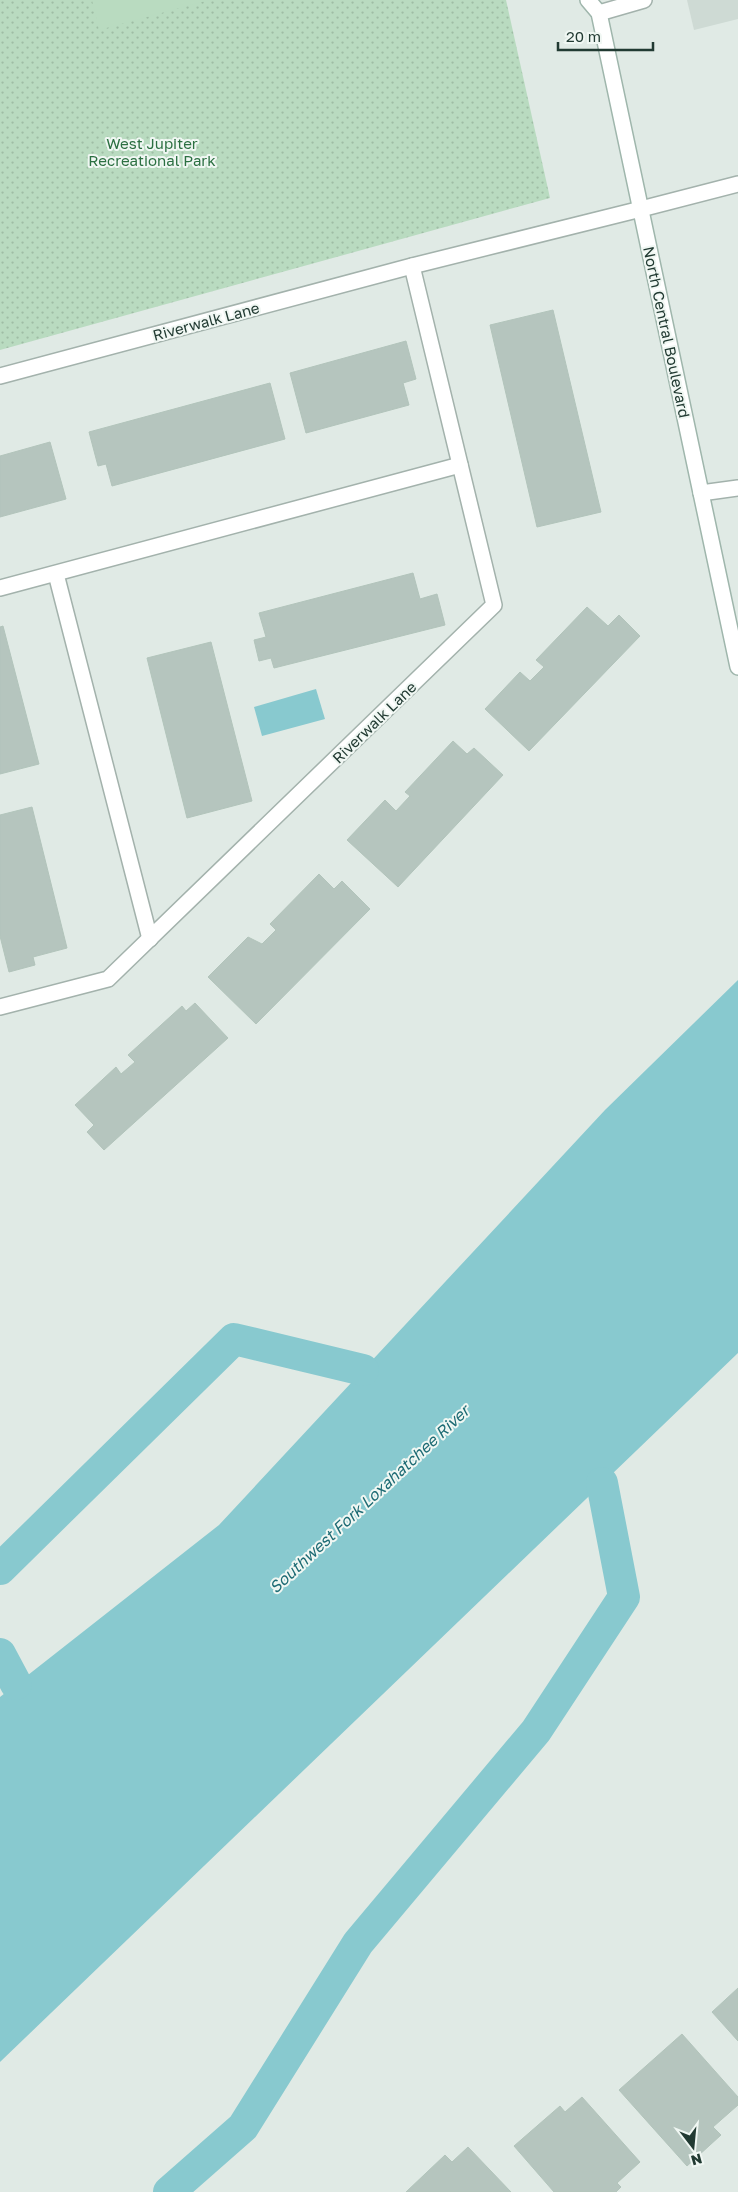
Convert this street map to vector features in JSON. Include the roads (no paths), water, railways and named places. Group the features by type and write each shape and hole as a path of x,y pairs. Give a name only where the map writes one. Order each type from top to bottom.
{"street":[{"name":"North Central Boulevard","path":"588,0 601,7 640,209 738,667"},
{"path":"601,7 644,0"},
{"name":"Riverwalk Lane","path":"0,376 412,266 738,184"},
{"name":"Riverwalk Lane","path":"0,1007 108,979 494,605 412,266"},
{"path":"0,588 460,465"},
{"path":"701,494 738,488"},
{"path":"56,574 150,939"}],"water":[{"path":"316,689 325,719 262,736 254,707"},
{"name":"Southwest Fork Loxahatchee River","path":"738,980 738,1353 0,2062 0,1697 219,1525 605,1110"}],"waterway":[{"path":"0,1569 234,1339 363,1370"},
{"path":"169,2192 243,2127 358,1943 536,1731 624,1597 602,1483"},
{"path":"0,1654 16,1684"}],"park label":[{"name":"West Jupiter Recreational Park","path":"152,152"}]}
